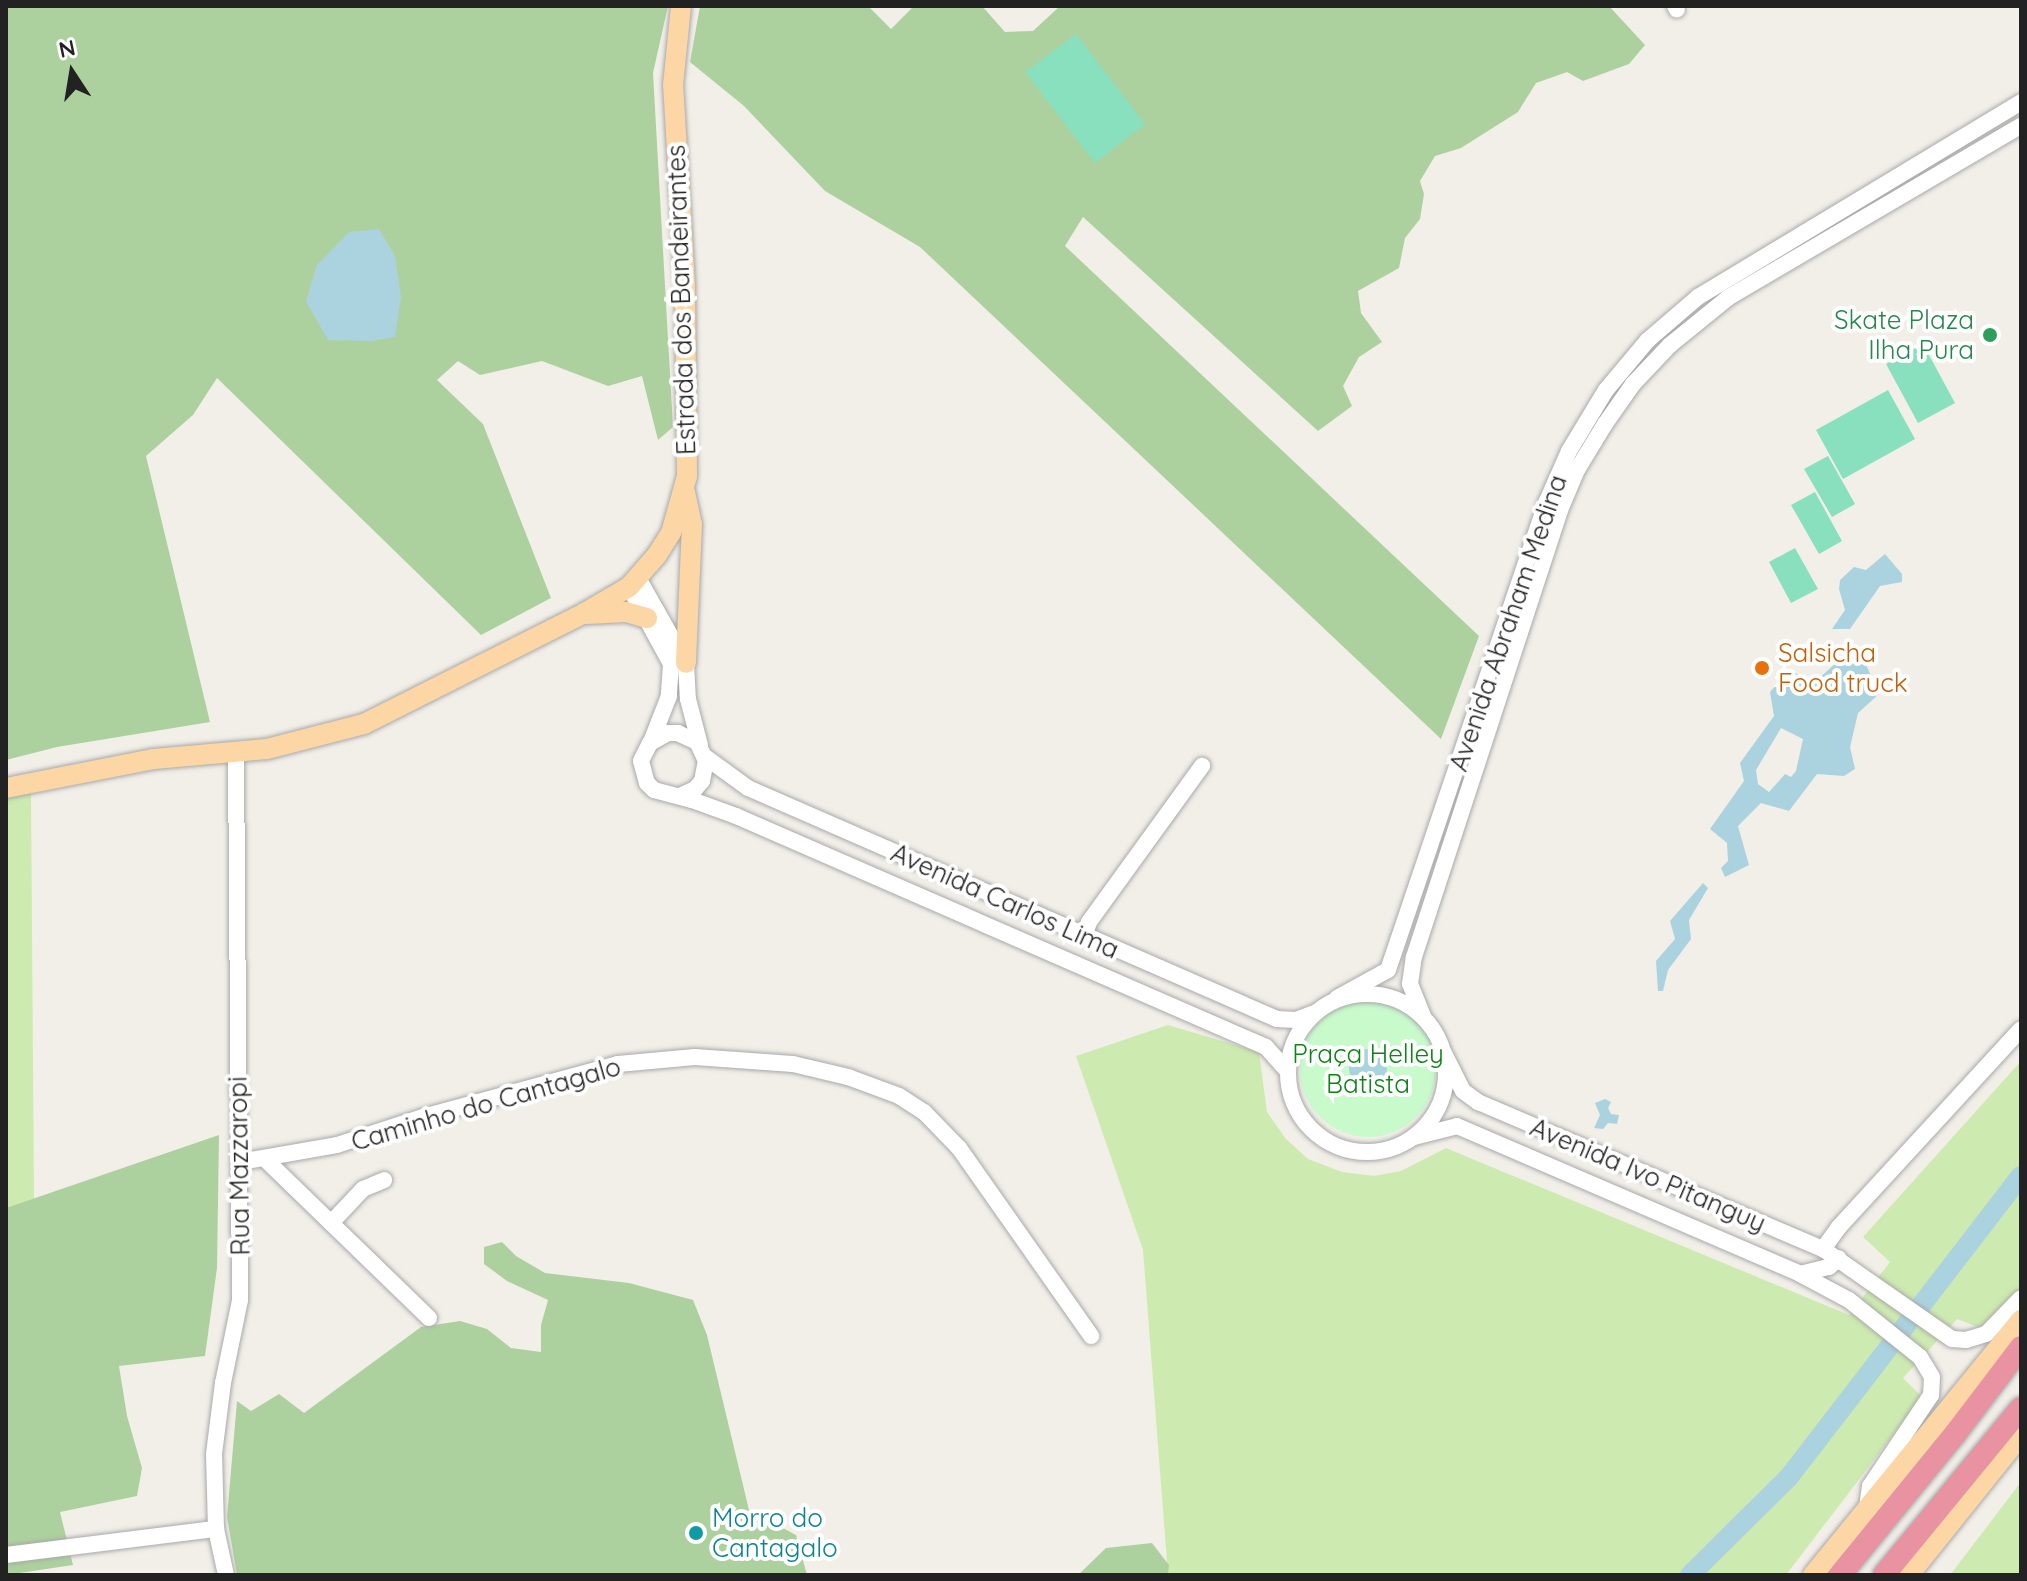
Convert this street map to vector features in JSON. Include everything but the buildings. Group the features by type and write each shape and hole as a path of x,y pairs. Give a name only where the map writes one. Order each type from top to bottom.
{"highway":[{"path":"1840,1575 2021,1347"},
{"path":"1884,1575 2021,1408"},
{"path":"2015,1443 2011,1437 2021,1424"}],"main road":[{"name":"Estrada dos Bandeirantes","path":"6,788 154,759 236,754 301,742 364,724 583,614 633,582 671,533 685,490 685,285 673,85 681,6"},
{"path":"685,490 692,524 686,663"},
{"path":"583,614 626,612 647,618"},
{"path":"1813,1575 2021,1320"},
{"path":"1909,1575 2015,1443"}],"street":[{"name":"Avenida Abraham Medina","path":"1337,998 1388,970 1547,501 1591,413 1648,340 1680,312 1832,215 2021,102"},
{"name":"Avenida Abraham Medina","path":"1423,1016 1410,984 1414,957 1549,543 1577,470 1633,384 1670,345 1742,289 2021,126"},
{"path":"1832,215 1831,225 1841,231"},
{"path":"1811,228 1821,234 1818,244"},
{"path":"633,582 686,663 688,699 706,766 702,781 695,789 680,796"},
{"name":"Avenida Carlos Lima","path":"633,582 647,618 666,651 672,681 641,761 647,783 664,795 680,796 736,816 1266,1047 1287,1070"},
{"name":"Avenida Carlos Lima","path":"650,743 659,736 678,733 748,788 1084,936 1277,1019 1296,1020 1314,1013"},
{"name":"Rua Mazzaropi","path":"226,1575 216,1529 214,1454 225,1369 240,1300 236,754"},
{"path":"1084,936 1089,922 1202,766"},
{"path":"1380,994 1397,999 1423,1016 1437,1035 1447,1072 1439,1107 1414,1137 1395,1147 1373,1152 1350,1151 1329,1143 1311,1131 1297,1113 1289,1092 1287,1070 1299,1030 1314,1013 1337,998 1380,994"},
{"path":"1823,1249 1838,1228 2021,1029"},
{"name":"Avenida Ivo Pitanguy","path":"1444,1053 1463,1091 1478,1102 1823,1249 1944,1335 1966,1340 1986,1334 2021,1298"},
{"name":"Caminho do Cantagalo","path":"240,1162 266,1160 337,1145 423,1117 618,1064 695,1057 793,1064 848,1077 899,1096 944,1130 1091,1336"},
{"name":"Avenida Ivo Pitanguy","path":"1414,1137 1457,1126 1800,1274 1849,1300 1923,1361 1932,1377 1931,1395 1870,1486 1867,1508"},
{"path":"266,1160 429,1318"},
{"path":"331,1223 363,1189 384,1180"},
{"path":"1800,1274 1829,1267 1839,1258"},
{"path":"6,1555 216,1529"}],"green space":[{"path":"6,6 668,6 653,73 673,427 658,440 642,376 608,386 542,361 480,375 458,361 437,380 483,424 551,598 481,635 217,378 193,415 146,456 210,722 57,747 6,760"},
{"path":"700,6 868,6 891,29 914,6 982,6 1005,32 1033,31 1060,6 1609,6 1645,45 1629,64 1583,81 1567,72 1536,83 1518,112 1461,148 1435,156 1420,181 1424,194 1420,219 1405,238 1399,268 1358,291 1361,313 1382,342 1359,357 1343,386 1352,406 1318,431 1083,217 1065,246 1479,636 1441,739 920,247 825,191 744,106 690,62"},
{"path":"1076,34 1145,124 1095,163 1025,72"},
{"path":"1923,344 1955,403 1918,423 1886,364"},
{"path":"1888,390 1915,439 1843,479 1816,430"},
{"path":"1828,456 1855,504 1832,517 1804,469"},
{"path":"1815,492 1842,541 1819,554 1791,505"},
{"path":"1795,548 1818,589 1791,603 1769,562"},
{"path":"31,790 34,1199 6,1208 6,796"},
{"name":"Praça Helley Batista","path":"1368,1001 1394,1006 1416,1021 1431,1043 1436,1069 1431,1095 1416,1117 1394,1132 1368,1137 1342,1132 1320,1117 1305,1095 1300,1069 1305,1043 1320,1021 1342,1006"},
{"path":"1168,1025 1259,1052 1267,1112 1286,1139 1308,1159 1342,1172 1374,1176 1401,1171 1446,1148 1849,1315 1890,1262 1863,1237 2021,1061 2021,1292 1994,1324 1978,1327 1957,1319 1903,1378 1922,1397 1786,1575 1168,1575 1143,1250 1076,1056"},
{"path":"219,1135 217,1268 205,1356 119,1366 127,1416 142,1468 137,1496 60,1512 73,1565 6,1575 6,1208"},
{"path":"502,1242 516,1256 545,1273 629,1283 693,1300 707,1335 749,1510 796,1535 807,1575 237,1575 227,1517 237,1401 251,1411 279,1394 304,1413 421,1327 460,1321 487,1329 511,1348 541,1352 541,1325 548,1300 507,1281 484,1264 484,1247"},
{"path":"2021,1482 2021,1575 1950,1575"},
{"path":"1152,1543 1169,1565 1168,1575 1078,1575 1106,1548"}],"water":[{"path":"379,229 395,256 401,297 395,337 371,341 328,340 306,301 317,265 349,232"},
{"path":"1885,554 1902,574 1902,582 1880,586 1850,629 1832,629 1845,610 1839,589 1840,580 1854,567 1866,570"},
{"path":"1864,660 1879,694 1858,713 1850,747 1855,769 1844,776 1817,774 1789,811 1761,803 1738,826 1749,865 1725,877 1721,868 1728,861 1727,843 1710,829 1744,781 1740,763 1774,716 1770,692 1789,670 1815,682 1838,661","holes":["1781,728 1803,739 1796,771 1791,777 1785,774 1769,792 1758,784 1756,770"]},
{"path":"1703,883 1708,888 1689,920 1691,939 1668,970 1663,991 1658,991 1656,961 1675,939 1670,921"},
{"path":"1368,1049 1381,1055 1387,1068 1381,1081 1368,1087 1355,1081 1349,1068 1355,1055"},
{"path":"1605,1099 1611,1102 1608,1108 1611,1114 1619,1115 1617,1124 1608,1123 1603,1129 1594,1128 1600,1115 1595,1103"}],"waterway":[{"path":"1690,1575 1789,1477 2021,1176"}],"place":[{"name":"Skate Plaza Ilha Pura","path":"1990,335"},
{"name":"Salsicha Food truck","path":"1762,668"},
{"name":"Morro do Cantagalo","path":"696,1533"}]}
